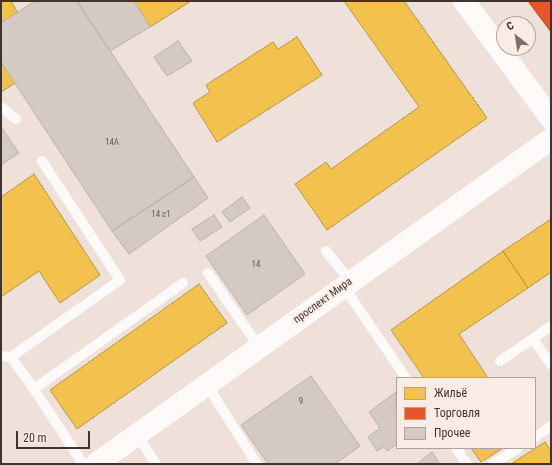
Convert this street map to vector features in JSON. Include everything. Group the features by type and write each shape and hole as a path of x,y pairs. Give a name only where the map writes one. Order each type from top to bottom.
{"main road":[{"path":"464,1 551,119"},
{"name":"проспект Мира","path":"96,464 551,139"}],"lane":[{"path":"1,107 16,119"},
{"path":"42,161 120,280 6,356 34,389 83,464"},
{"path":"326,251 405,377"},
{"path":"208,273 259,347"},
{"path":"34,389 183,283"},
{"path":"500,361 551,326"},
{"path":"533,339 551,365"},
{"path":"207,385 257,464"},
{"path":"536,436 551,426"},
{"path":"137,435 156,464"},
{"path":"457,449 467,464"},
{"path":"493,464 516,449"}],"building: Жильё":[{"path":"1,1 11,1 18,13 1,23"},
{"path":"134,1 191,1 150,27"},
{"path":"344,1 404,1 487,118 327,230 295,184 326,162 331,169 419,107"},
{"path":"297,37 322,75 217,142 193,103 210,92 206,85 273,42 278,49"},
{"path":"1,62 15,83 1,92"},
{"path":"34,174 100,275 60,303 39,271 1,297 1,197"},
{"path":"551,219 551,272 528,288 503,251"},
{"path":"503,251 528,288 459,334 487,377 423,377 391,330"},
{"path":"199,284 227,323 77,429 50,390"},
{"path":"545,442 551,451 551,464 511,464 536,449"},
{"path":"472,449 501,449 481,462"}],"building: Торговля":[{"path":"528,1 551,1 551,32"}],"building: Прочее":[{"path":"35,1 77,1 194,177 112,231 1,62 1,23"},
{"path":"77,1 134,1 150,27 110,51"},
{"path":"178,41 192,61 167,76 154,57"},
{"path":"2,128 19,153 1,165 1,129"},
{"path":"194,177 208,198 129,254 112,231"},
{"path":"242,197 250,208 230,222 222,212"},
{"path":"214,215 222,227 200,241 192,229"},
{"path":"264,215 305,274 247,315 206,256"},
{"path":"311,376 360,446 335,464 268,464 241,425"},
{"path":"396,392 396,445 387,451 384,447 377,451 368,437 380,428 369,412"},
{"path":"432,452 440,464 417,464"}]}
